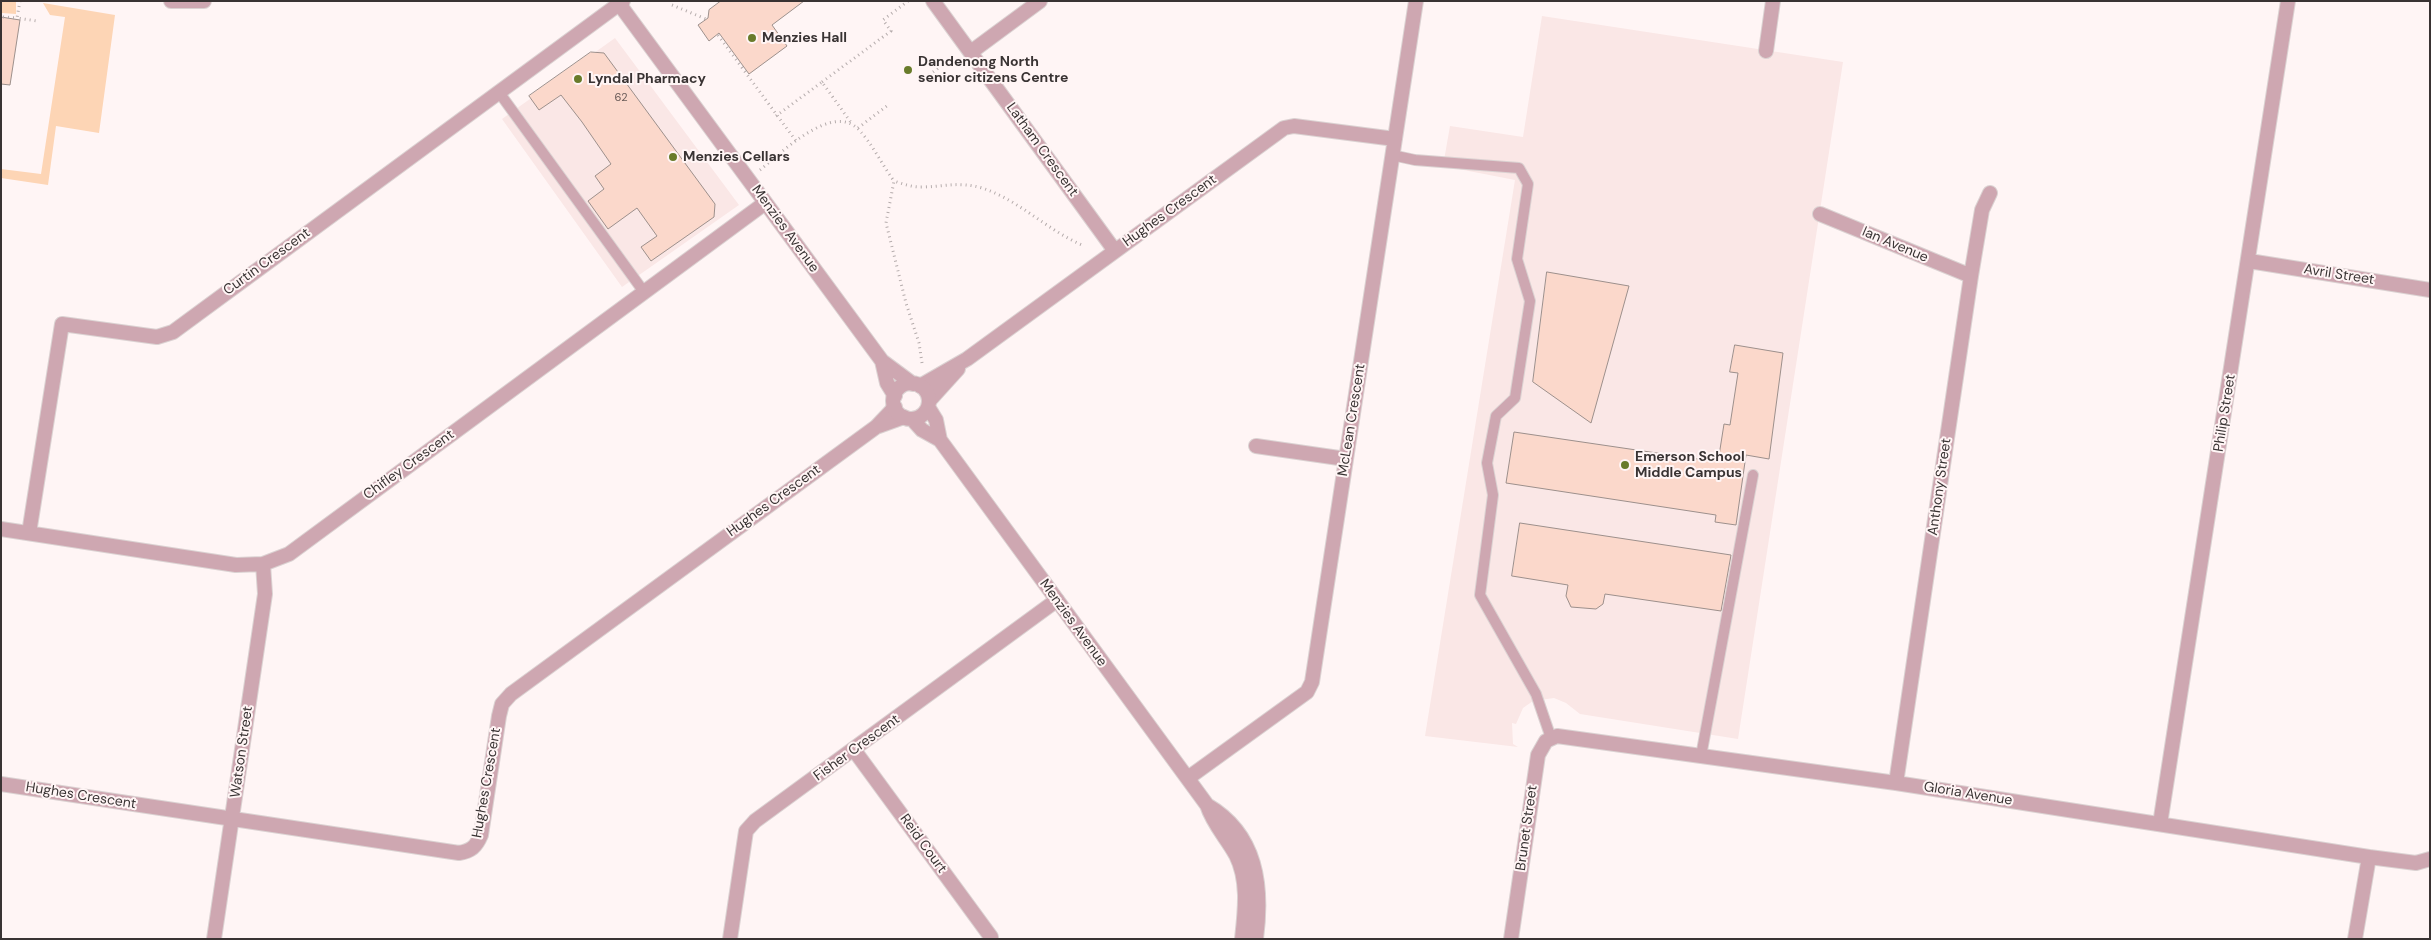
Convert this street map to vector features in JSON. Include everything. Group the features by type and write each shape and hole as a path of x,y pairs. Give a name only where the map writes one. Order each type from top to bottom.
{"street":[{"path":"171,1 204,1"},
{"name":"Latham Crescent","path":"933,1 1115,251"},
{"path":"971,52 1040,1"},
{"name":"McLean Crescent","path":"1188,778 1307,692 1309,687 1316,663 1416,1"},
{"path":"1766,51 1773,1"},
{"name":"Philip Street","path":"2160,824 2288,1"},
{"name":"Curtin Crescent","path":"29,533 62,324 157,337 173,332 620,2"},
{"name":"Menzies Avenue","path":"620,2 882,361 916,385"},
{"name":"Hughes Crescent","path":"916,385 967,359 1284,128 1294,126 1395,138"},
{"name":"Anthony Street","path":"1896,783 1970,276 1982,210 1990,193"},
{"name":"Chifley Crescent","path":"1,529 236,565 263,564 289,554 765,203"},
{"name":"Ian Avenue","path":"1820,214 1970,276"},
{"name":"Avril Street","path":"2249,261 2430,290"},
{"name":"Hughes Crescent","path":"929,404 967,359"},
{"name":"Menzies Avenue","path":"882,361 887,383 901,410 922,430 940,440 1207,805 1212,820 1236,855 1245,885 1242,939"},
{"path":"916,385 926,392 929,404 922,416 901,410 902,387 916,385"},
{"name":"Menzies Avenue","path":"929,404 936,420 940,440"},
{"name":"Hughes Crescent","path":"1,784 459,853 474,848 481,835 498,716 502,704 511,694 901,410"},
{"path":"1256,446 1346,459"},
{"name":"Watson Street","path":"214,939 265,594 263,564"},
{"name":"Fisher Crescent","path":"730,939 746,831 755,821 1057,600"},
{"name":"Gloria Avenue","path":"1551,738 1566,735 1896,783 2369,857 2416,862 2430,859"},
{"name":"Brunet Street","path":"1511,939 1538,755 1541,747 1551,738"},
{"name":"Reid Court","path":"854,750 991,938"},
{"name":"Menzies Avenue","path":"1207,805 1224,815 1248,848 1260,894 1256,939"},
{"path":"2356,939 2369,857"}],"lane":[{"path":"498,92 644,292"},
{"path":"1392,155 1415,160 1519,168 1528,184 1517,259 1530,301 1515,398 1496,416 1487,463 1493,495 1480,595 1536,694 1551,738"},
{"path":"1701,756 1753,475"}],"path":[{"path":"17,18 20,1"},
{"path":"776,116 891,31 883,20 908,1"},
{"path":"672,5 706,19"},
{"path":"3,17 38,21"},
{"path":"718,35 796,141"},
{"path":"929,75 951,59"},
{"path":"822,82 853,125"},
{"path":"858,128 888,105"},
{"path":"756,173 796,141 820,125 836,122 853,125 858,128 880,164 894,181 915,187 956,183 983,189 1026,210 1059,233 1082,245"},
{"path":"894,181 886,223 906,303 919,343 922,364"}],"shaded area":[{"path":"1,1 16,1 16,14 2,13 1,15"},
{"path":"43,3 115,15 99,133 56,126 48,185 1,178 1,169 41,174 65,17 50,15"},
{"name":"Emerson School Middle Campus","path":"1542,16 1843,62 1738,739 1580,714 1566,703 1554,698 1533,701 1523,708 1516,724 1512,723 1513,744 1518,747 1425,736 1515,180 1443,166 1450,126 1523,137"},
{"path":"615,38 739,205 622,287 502,119"}],"building":[{"name":"Menzies Hall","path":"721,1 804,1 772,25 787,46 749,74 719,33 709,41 698,25 708,18 709,10"},
{"path":"1,17 20,20 10,85 1,84"},
{"path":"591,52 604,53 715,204 714,217 651,261 641,247 657,236 637,208 608,229 588,201 604,189 595,176 611,164 582,122 561,95 539,110 529,96"},
{"path":"1547,272 1629,286 1591,423 1533,382"},
{"path":"1735,345 1783,353 1769,459 1746,455 1736,525 1715,522 1716,515 1506,483 1514,432 1718,462 1724,424 1730,425 1738,373 1730,372"},
{"path":"1520,523 1731,555 1721,611 1605,594 1603,604 1596,609 1571,607 1566,596 1568,585 1512,576"}],"place":[{"name":"Menzies Hall","path":"752,38"},
{"name":"Dandenong North senior citizens Centre","path":"908,70"},
{"name":"Lyndal Pharmacy","path":"578,79"},
{"name":"Menzies Cellars","path":"673,157"},
{"name":"Emerson School Middle Campus","path":"1625,465"}]}
